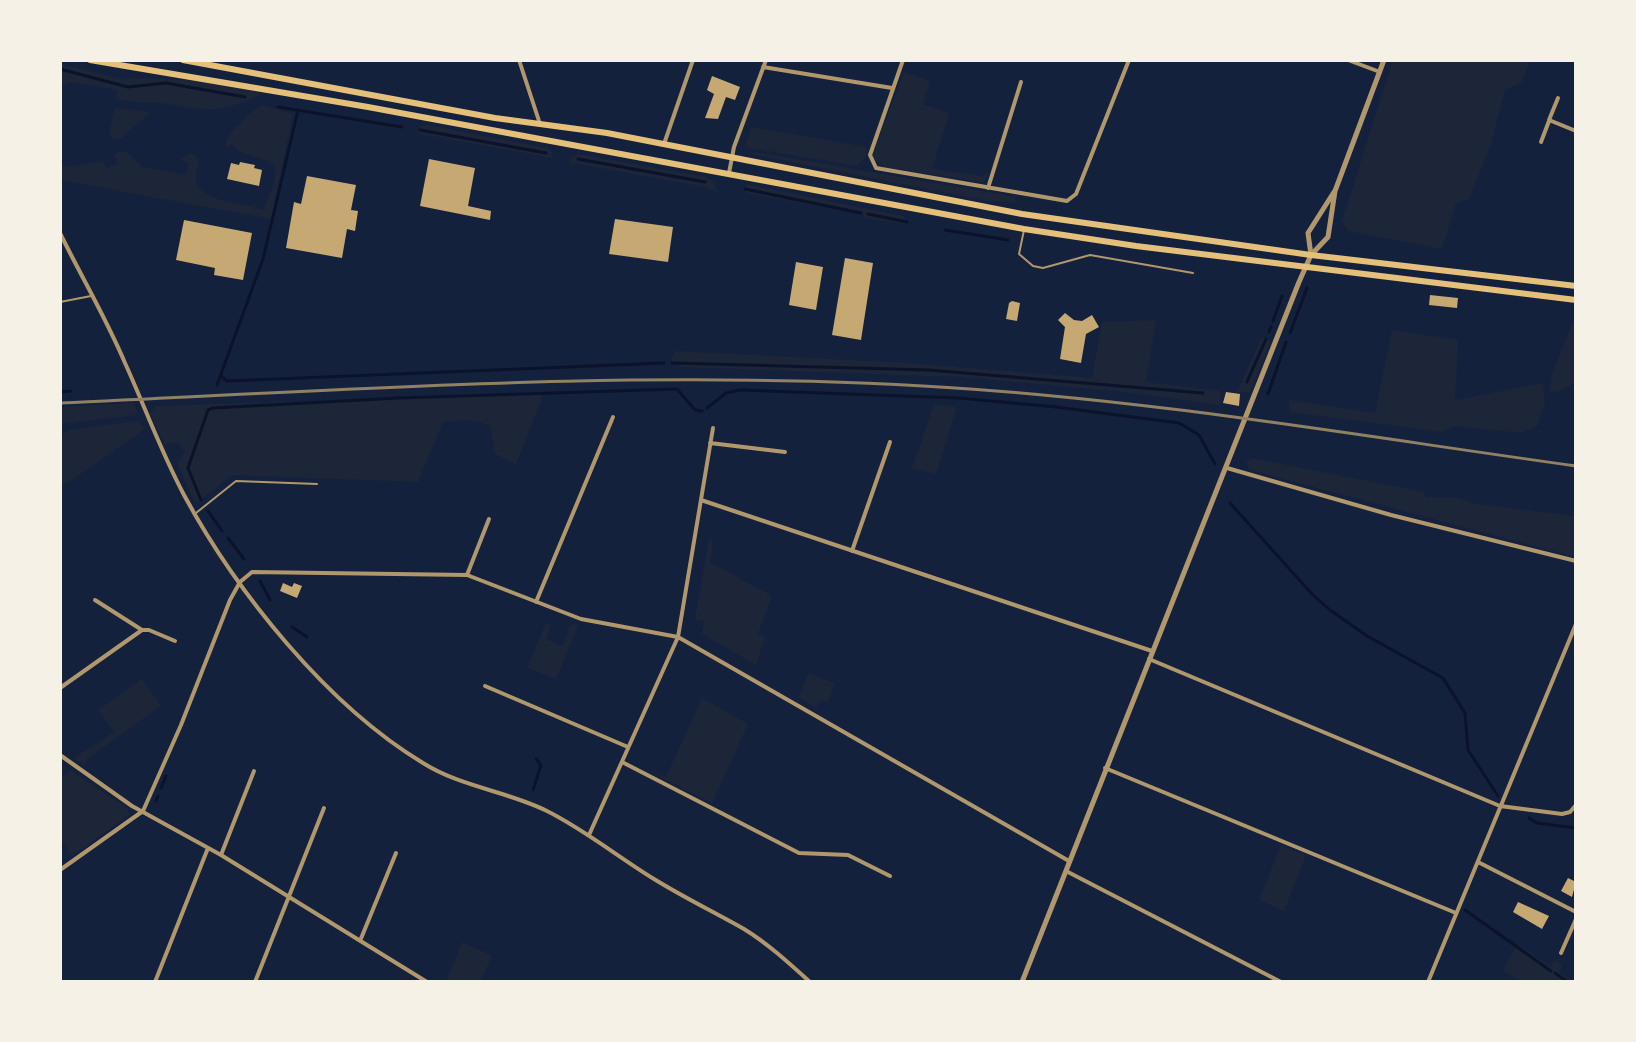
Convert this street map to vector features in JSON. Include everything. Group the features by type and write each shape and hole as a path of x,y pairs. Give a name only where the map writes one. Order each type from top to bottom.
{"main road":[{"path":"90,60 275,90 1024,229 1305,268 1576,300"},
{"path":"183,60 664,144 1022,214 1311,255 1576,286"}],"street":[{"path":"519,60 540,124"},
{"path":"664,144 693,60"},
{"path":"729,173 766,60"},
{"path":"903,60 870,155 873,164 881,170 1067,201 1072,198 1129,60"},
{"path":"1348,60 1380,72"},
{"path":"1311,255 1308,233 1335,191 1384,60"},
{"path":"763,67 892,88"},
{"path":"988,188 1021,82"},
{"path":"1541,142 1558,98"},
{"path":"1549,120 1576,131"},
{"path":"1022,982 1305,268 1311,255 1328,237 1335,191"},
{"path":"60,233 126,364 161,449 195,514 240,582 314,673 405,750 446,775 546,811 683,896 746,931 810,982"},
{"path":"536,602 613,417"},
{"path":"588,836 678,637 713,428"},
{"path":"852,551 890,442"},
{"path":"710,443 785,452"},
{"path":"1227,468 1391,515 1576,561"},
{"path":"701,500 1152,651"},
{"path":"467,575 489,519"},
{"path":"60,870 143,811 230,600 240,582 252,572 467,575 581,619 678,637 1069,861"},
{"path":"95,600 142,630 175,641"},
{"path":"1428,982 1576,624"},
{"path":"60,688 142,630"},
{"path":"1149,659 1500,806 1562,814 1570,812 1576,805"},
{"path":"485,686 628,747"},
{"path":"60,755 132,806 221,855 427,982"},
{"path":"622,762 799,853 848,855 890,876"},
{"path":"1105,768 1456,913"},
{"path":"221,855 254,771"},
{"path":"255,982 324,808"},
{"path":"155,982 208,848"},
{"path":"360,941 396,853"},
{"path":"1478,862 1576,912"},
{"path":"1065,871 1281,982"},
{"path":"1561,953 1576,919"}],"lane":[{"path":"1024,229 1019,254 1033,266 1043,268 1090,255 1193,273"},
{"path":"60,302 92,296"},
{"path":"195,514 236,481 317,484"}],"shaded area":[{"path":"1393,60 1530,60 1521,83 1505,90 1490,147 1469,199 1456,203 1442,249 1348,231 1342,221"},
{"path":"60,63 125,80 214,83 262,94 214,109 121,100 116,99 117,90 70,82 60,86"},
{"path":"904,72 930,81 923,104 949,113 932,169 983,176 989,172 984,182 884,167 873,159"},
{"path":"262,105 293,114 271,219 60,180 60,165 103,161 107,168 118,163 114,155 121,151 128,153 142,167 186,175 189,162 180,160 190,153 199,160 196,179 204,192 227,202 251,206 256,203 255,208 264,210 274,181 273,165 232,144 230,151 226,144 235,127"},
{"path":"117,108 149,114 121,138 113,140 109,134"},
{"path":"421,126 547,148 552,152 552,158 416,133"},
{"path":"751,127 867,147 866,156 857,166 745,147"},
{"path":"755,152 1016,197 1015,202 988,201 751,154"},
{"path":"579,154 706,177 714,182 717,192 573,163 571,168 570,159"},
{"path":"746,184 903,216 908,222 866,218 862,214 745,193"},
{"path":"1576,314 1576,382 1560,391 1549,392 1553,372"},
{"path":"1156,320 1146,382 1221,391 1220,405 1115,391 960,377 681,367 671,360 674,351 910,363 1092,378 1102,322"},
{"path":"1392,330 1458,340 1455,400 1543,383 1545,402 1537,426 1521,433 1453,426 1443,432 1290,412 1289,400 1375,413"},
{"path":"1262,337 1271,341 1250,392 1237,392"},
{"path":"540,394 542,398 516,464 495,454 490,425 470,420 443,422 418,482 232,475 198,502 193,499 177,464 185,452 178,442 165,445 150,413 156,406"},
{"path":"134,403 136,415 60,424 60,407"},
{"path":"934,404 957,407 936,474 912,468"},
{"path":"139,421 144,428 140,433 60,488 60,435 68,430"},
{"path":"1252,458 1424,492 1426,497 1459,498 1475,504 1576,516 1576,557 1250,470 1246,462"},
{"path":"709,539 713,540 710,563 772,595 758,634 765,637 756,665 702,634 704,621 695,619"},
{"path":"546,623 551,625 546,639 563,646 568,627 579,623 556,679 527,668"},
{"path":"809,673 835,683 828,703 821,700 816,708 798,697"},
{"path":"142,679 161,706 87,759 85,766 74,758 114,732 98,710"},
{"path":"702,698 748,724 712,803 649,771 666,777"},
{"path":"71,771 127,808 129,815 72,856 60,839 60,778"},
{"path":"1281,845 1306,855 1284,911 1259,900"},
{"path":"462,942 492,956 480,982 446,982"},
{"path":"1517,944 1551,967 1554,960 1562,965 1559,972 1573,982 1523,982 1503,971"}],"building":[{"path":"712,76 740,87 735,100 726,97 718,119 705,118 714,94 707,90"},
{"path":"429,159 475,168 468,206 491,211 490,220 420,206"},
{"path":"240,162 262,170 259,186 227,179 231,163 239,165"},
{"path":"307,176 356,185 351,210 358,211 355,231 347,229 342,258 286,248 294,202 301,204"},
{"path":"615,219 673,227 668,262 609,254"},
{"path":"184,220 252,233 243,280 214,275 215,268 176,260"},
{"path":"845,258 873,263 861,340 832,335"},
{"path":"796,262 823,267 816,310 789,305"},
{"path":"1430,295 1458,298 1457,308 1429,305"},
{"path":"1012,301 1020,303 1017,321 1006,319"},
{"path":"1065,313 1074,320 1082,321 1092,315 1099,327 1086,334 1081,363 1060,359 1065,327 1058,320"},
{"path":"1226,392 1240,394 1239,406 1223,403"},
{"path":"283,583 292,587 294,583 302,586 297,598 280,591"},
{"path":"1568,878 1576,882 1572,897 1561,891"},
{"path":"1518,902 1549,916 1542,929 1513,912"}],"waterway":[{"path":"60,69 128,87 166,83 245,97"},
{"path":"278,107 402,127"},
{"path":"217,385 263,259 298,110"},
{"path":"420,130 546,153"},
{"path":"578,159 705,182"},
{"path":"745,189 861,213"},
{"path":"868,214 907,222"},
{"path":"945,230 1008,240"},
{"path":"1290,333 1307,288"},
{"path":"1273,321 1282,296"},
{"path":"1269,332 1271,327"},
{"path":"1247,382 1266,339"},
{"path":"1268,394 1286,342"},
{"path":"221,376 227,381 664,363"},
{"path":"672,363 929,370 1203,393"},
{"path":"201,500 188,468 208,410 213,408 677,389 695,410 702,411"},
{"path":"707,408 726,393 740,390 958,398 1056,407 1179,423 1199,435 1215,464"},
{"path":"60,392 71,391"},
{"path":"1230,503 1330,610 1367,636 1443,678 1465,713 1468,750 1498,796"},
{"path":"208,511 222,531"},
{"path":"228,538 244,559"},
{"path":"260,581 270,600"},
{"path":"292,627 307,637"},
{"path":"533,790 541,765 536,759"},
{"path":"161,788 166,776"},
{"path":"156,801 158,796"},
{"path":"1529,818 1537,823 1576,828"},
{"path":"1465,910 1551,971"},
{"path":"1555,973 1568,982"}],"railway":[{"path":"60,403 492,383 815,381 1087,399 1576,466"}]}
